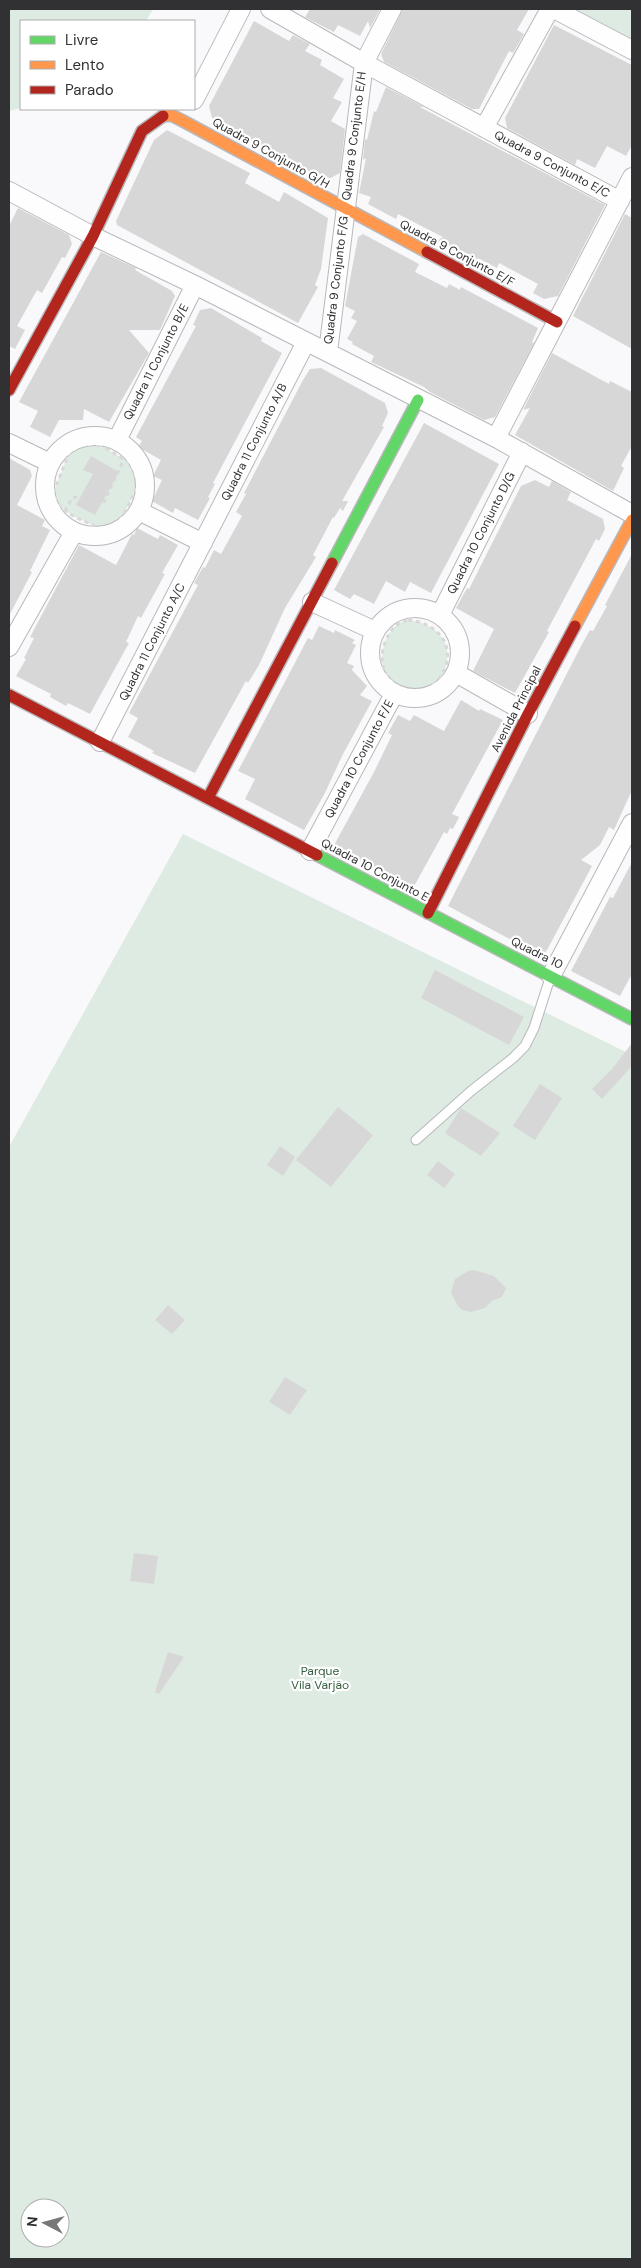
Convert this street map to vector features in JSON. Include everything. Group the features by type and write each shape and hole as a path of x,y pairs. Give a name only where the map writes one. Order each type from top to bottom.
{"street":[{"path":"195,98 241,9"},
{"name":"Quadra 9 Conjunto E/C","path":"270,9 620,201"},
{"path":"364,62 392,9"},
{"path":"484,128 552,9 632,50"},
{"name":"Quadra 9 Conjunto E/H","path":"345,209 364,62"},
{"name":"Quadra 9 Conjunto G/H","path":"93,236 142,132 161,116 186,115 345,209"},
{"path":"496,438 632,177"},
{"path":"9,191 93,236 195,285 496,438 632,514"},
{"name":"Quadra 9 Conjunto E/F","path":"345,209 557,322"},
{"name":"Quadra 9 Conjunto F/G","path":"328,352 345,209"},
{"path":"9,390 93,236"},
{"name":"Quadra 11 Conjunto B/E","path":"116,440 195,285"},
{"name":"Quadra 11 Conjunto A/B","path":"203,543 306,342"},
{"path":"208,798 418,400"},
{"path":"98,435 116,440 133,452 144,470 146,491 139,511 122,529 114,532 98,537 74,532 58,520 48,502 45,483 50,464 62,448 79,438 98,435"},
{"path":"9,442 50,464"},
{"name":"Quadra 10 Conjunto D/G","path":"440,615 522,452"},
{"path":"139,511 203,543"},
{"name":"Avenida Principal","path":"428,913 528,714 632,520"},
{"path":"9,648 74,532"},
{"name":"Quadra 11 Conjunto A/C","path":"100,742 203,543"},
{"path":"312,602 375,631"},
{"path":"422,608 440,615 455,631 461,652 456,673 441,692 418,699 394,694 376,678 370,655 375,631 387,617 404,609 422,608"},
{"path":"456,673 528,714"},
{"name":"Quadra 10 Conjunto F/E","path":"310,851 394,694"},
{"name":"Quadra 10 Conjunto E","path":"9,695 428,913"},
{"path":"551,976 632,823"},
{"name":"Quadra 10","path":"428,913 632,1019"}],"lane":[{"path":"416,1140 525,1046 534,1028 551,976"}],"path":[{"path":"99,444 130,463 139,484 119,523 101,529 66,511 57,504 54,491 70,451 83,445 99,444"},
{"path":"66,511 72,498 77,497 96,505 104,502 124,459"},
{"path":"408,620 429,625 441,634 448,647 448,661 443,673 434,684 422,690 412,691 393,683 386,675 382,656 390,632 401,622 408,620"}],"green space":[{"path":"9,9 153,9 147,20 20,20 20,108 9,111"},
{"path":"574,9 632,9 632,40"},
{"path":"99,444 130,463 139,484 119,523 101,529 65,510 59,505 54,491 70,451 83,445"},
{"path":"408,620 434,629 445,642 447,650 445,668 436,682 425,689 413,691 401,688 391,681 384,670 382,656 386,640 392,630 400,623"},
{"name":"Parque Vila Varjão","path":"183,834 632,1055 632,2259 9,2259 9,1147"}],"building":[{"path":"310,9 380,9 370,28 368,21 360,36 338,25 334,32 305,17"},
{"path":"403,9 529,9 517,30 524,34 513,53 509,51 479,109 472,109 384,62 381,54"},
{"path":"254,21 289,41 293,35 310,44 305,51 322,60 320,65 344,79 333,98 342,102 331,121 345,129 340,173 325,181 212,118 209,106"},
{"path":"554,25 632,65 632,145 626,156 607,146 595,168 577,159 575,165 507,128 505,118"},
{"path":"386,87 605,205 558,296 544,299 533,293 538,284 499,263 497,268 478,258 475,261 437,241 443,237 398,214 396,219 368,204 371,197 359,193 366,158 363,160 365,139 367,140 374,111 376,112"},
{"path":"167,130 250,173 245,183 279,202 284,192 328,218 321,269 315,285 318,287 298,323 117,225 116,221 154,140"},
{"path":"18,208 69,235 72,244 65,258 62,257 42,293 37,290 17,326 25,330 15,349 9,346 9,226"},
{"path":"625,214 632,218 632,349 573,316"},
{"path":"363,234 419,264 415,272 447,288 449,284 460,290 461,287 538,328 532,342 534,343 495,417 484,420 424,387 371,362 374,356 352,344 353,342 347,339 357,321 351,318 355,311 345,306 358,237"},
{"path":"101,252 136,268 135,270 172,291 175,296 160,330 129,330 149,353 109,422 84,409 83,420 59,420 50,437 30,427 38,411 19,402"},
{"path":"211,308 262,338 261,341 282,353 213,483 215,484 208,497 210,498 198,520 175,508 173,513 152,501 162,480 153,476 161,460 138,447 142,441 136,437 196,326 193,325 200,310"},
{"path":"552,353 609,384 610,381 632,392 632,446 621,466 624,468 613,491 515,435 530,408 523,410"},
{"path":"321,368 385,403 388,413 382,426 384,427 342,501 348,501 343,511 340,508 333,517 313,555 316,557 285,608 259,665 248,683 246,681 195,773 152,753 154,751 128,737 138,718 129,713 198,585 194,583 203,567 205,568 214,550 221,554 242,516 236,512 246,494 244,493 303,380 310,369"},
{"path":"424,423 499,464 431,593 410,582 405,592 386,581 374,604 354,594 350,599 334,590"},
{"path":"91,456 119,472 95,515 76,505 93,474 83,470"},
{"path":"9,458 30,470 32,476 17,505 45,520 42,526 50,530 30,571 32,572 9,616"},
{"path":"535,480 549,487 552,481 571,492 567,500 603,519 605,529 599,541 596,539 547,631 549,632 515,693 473,671 494,629 456,608 467,588 469,589 521,486"},
{"path":"137,528 158,539 160,535 178,545 162,573 165,574 141,618 138,616 126,642 129,643 90,714 68,703 66,706 50,697 51,694 16,676 26,659 24,658 34,638 30,637 79,545 116,565"},
{"path":"632,554 632,790 614,830 609,827 600,845 581,860 592,866 547,950 544,954 540,951 539,953 520,940 519,944 448,906 580,648 590,630 593,631 607,606 605,605"},
{"path":"319,626 334,633 335,630 355,640 352,643 356,645 347,663 354,666 352,670 367,686 360,695 372,701 304,830 245,799 255,779 238,771 308,638 312,640"},
{"path":"461,700 479,711 480,709 503,720 452,814 459,817 453,829 450,828 447,834 444,832 413,888 333,847 374,772 392,735 388,733 398,715 410,721 414,715 444,731"},
{"path":"632,862 632,974 620,996 571,971 610,897 613,898"},
{"path":"435,970 524,1017 509,1045 421,998"},
{"path":"632,1043 632,1066 602,1099 592,1089 612,1069"},
{"path":"540,1084 562,1098 535,1140 513,1126"},
{"path":"338,1107 373,1135 331,1187 296,1160"},
{"path":"461,1108 500,1133 481,1156 445,1133"},
{"path":"280,1146 295,1157 283,1176 267,1165"},
{"path":"438,1161 455,1174 444,1188 427,1175"},
{"path":"474,1270 494,1276 506,1288 502,1297 492,1301 485,1308 471,1312 462,1310 451,1293 455,1279 468,1271"},
{"path":"168,1305 185,1320 172,1334 155,1320"},
{"path":"285,1377 307,1390 290,1415 269,1402"},
{"path":"134,1553 158,1556 154,1584 130,1581"},
{"path":"168,1652 184,1657 159,1694 155,1692"}],"traffic: fast":[{"path":"332,563 418,400"},
{"path":"317,855 632,1019"}],"traffic: slow":[{"path":"163,116 171,115 183,121 427,252"},
{"path":"575,626 632,520"}],"traffic: jam":[{"path":"9,390 93,236 142,131 163,116"},
{"path":"427,252 557,322"},
{"path":"208,798 332,563"},
{"path":"428,913 528,714 575,626"},
{"path":"9,695 317,855"}]}
